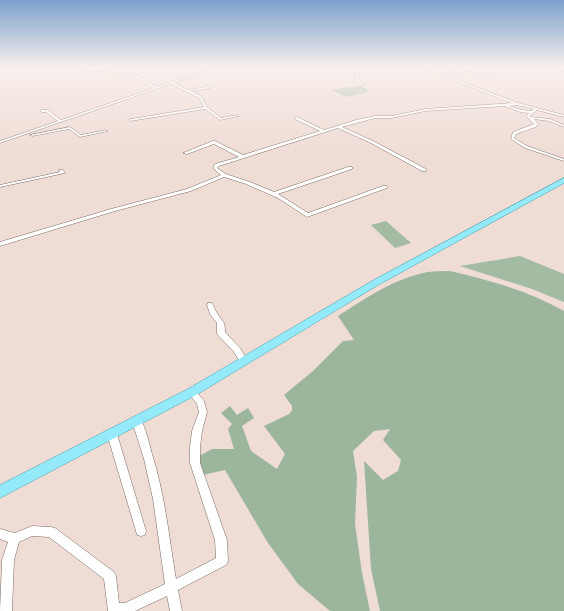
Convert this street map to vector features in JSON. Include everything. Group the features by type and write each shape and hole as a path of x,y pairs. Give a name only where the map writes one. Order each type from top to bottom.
{"main road":[{"path":"0,492 192,392 243,360 375,283 564,180"}],"street":[{"path":"0,142 132,97"},
{"path":"199,97 206,108 220,119 237,116"},
{"path":"492,97 508,103 509,107 521,111 534,111 564,116"},
{"path":"385,187 307,215 274,194 224,175 215,168 243,156 368,118 392,117 425,110 469,108 508,103 517,104 534,111"},
{"path":"131,120 206,108"},
{"path":"42,111 47,110 60,121"},
{"path":"530,118 528,116 534,111"},
{"path":"296,118 324,132"},
{"path":"530,118 550,120 564,126"},
{"path":"530,118 536,124 535,126 514,133 512,138 526,147 564,160"},
{"path":"338,127 372,142 424,170"},
{"path":"24,134 30,135 70,128 80,136 106,131"},
{"path":"185,153 214,142 243,156"},
{"path":"274,194 350,168"},
{"path":"0,186 63,172 61,171"},
{"path":"0,244 113,210 189,190 224,175"},
{"path":"210,305 214,314 221,323 220,333 237,350 243,360"},
{"path":"0,534 15,538 32,531 51,532 110,576 113,609 126,609 222,561 221,540 195,463 195,442 203,412 201,403 192,392"},
{"path":"138,421 147,447 163,525 170,588 176,611"},
{"path":"112,434 140,531"},
{"path":"6,611 8,560 15,538"}],"green space":[{"path":"386,221 411,243 395,248 371,225"},
{"path":"520,256 564,274 564,302 532,289 460,266"},
{"path":"450,271 479,278 523,292 564,311 564,611 380,611 371,569 364,461 383,480 398,471 401,460 383,440 390,429 374,431 353,451 357,477 355,524 362,573 370,611 330,611 298,584 268,543 225,470 203,475 199,456 212,449 234,449 228,429 232,424 221,413 230,406 237,415 248,408 254,418 242,426 251,451 277,469 285,454 264,426 289,414 292,410 292,406 284,395 313,371 343,341 354,340 338,316 359,302 404,279 428,272"}]}
